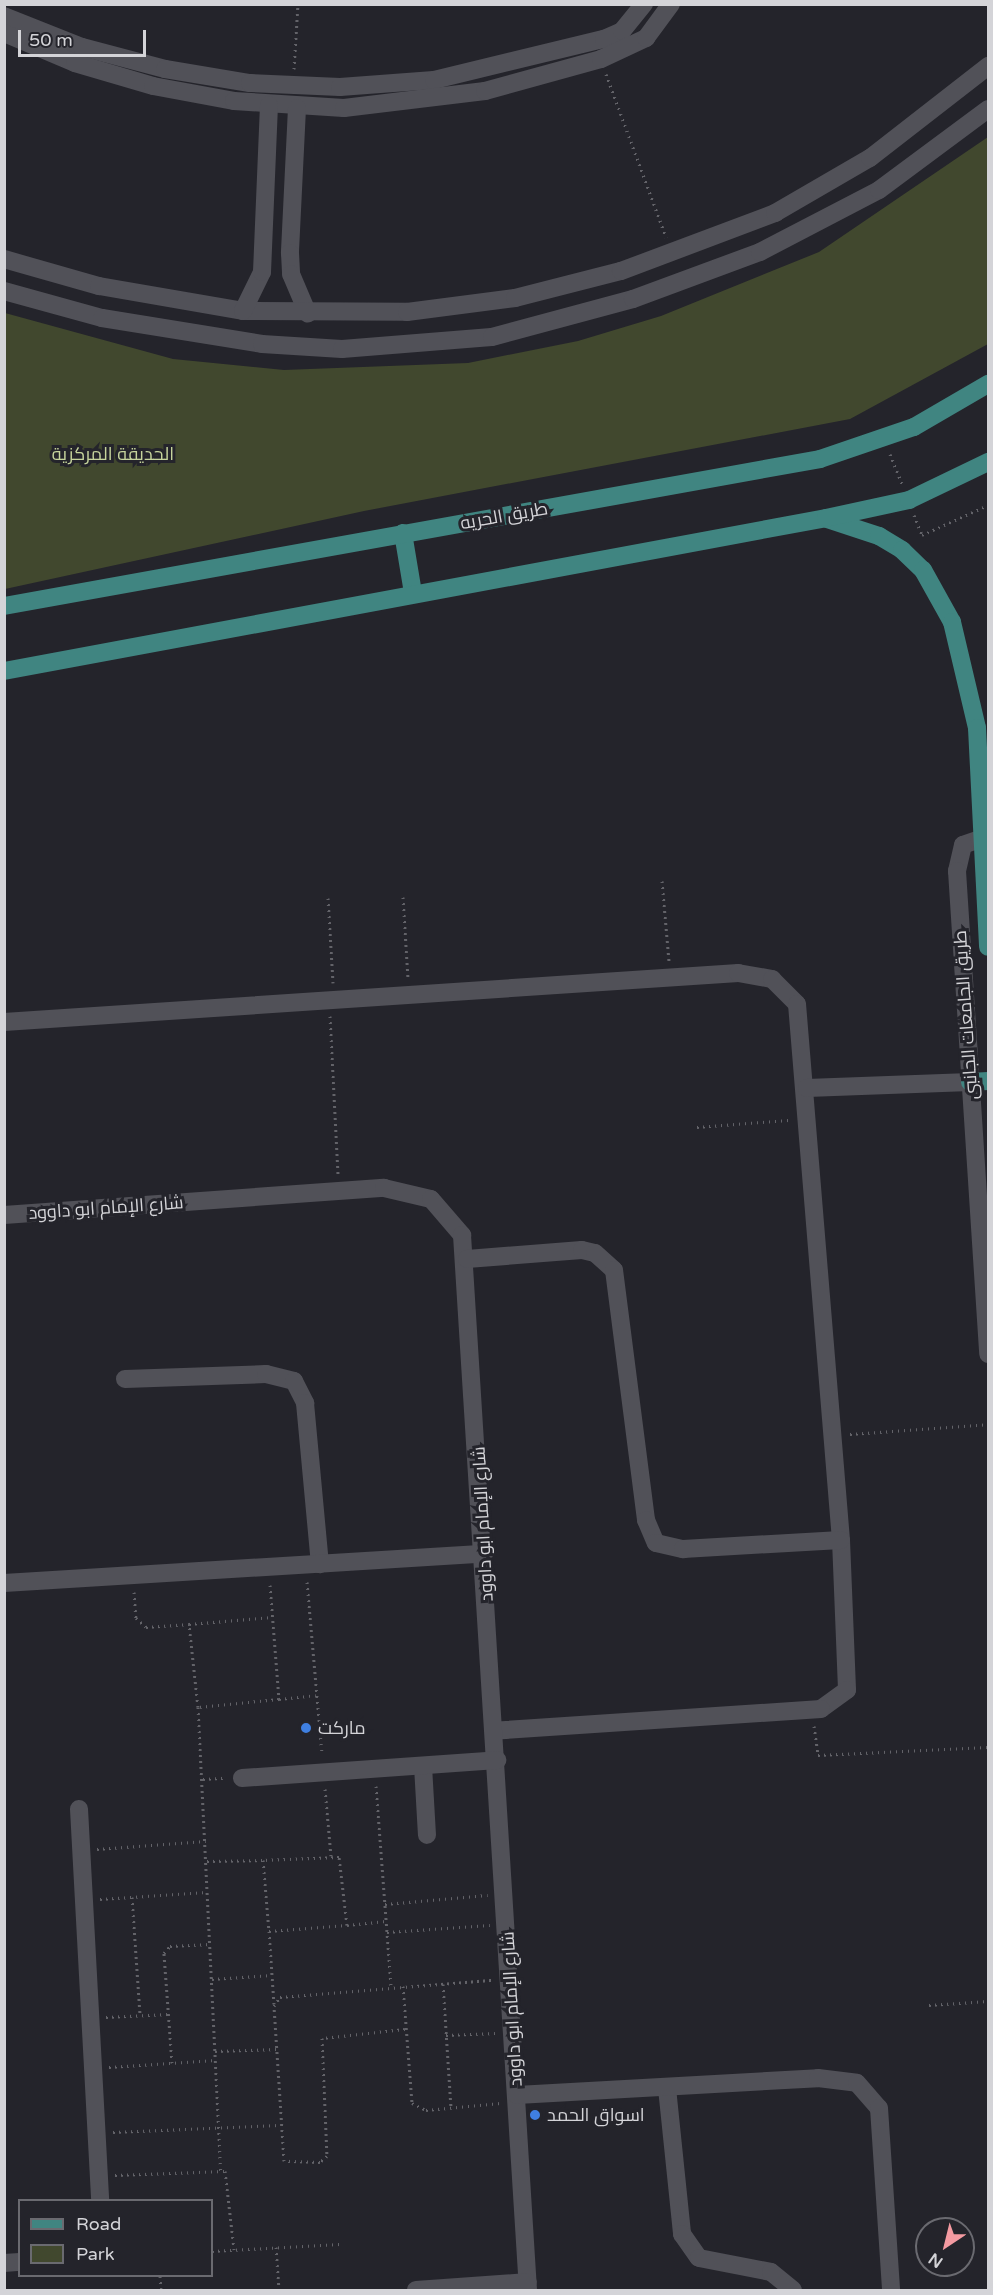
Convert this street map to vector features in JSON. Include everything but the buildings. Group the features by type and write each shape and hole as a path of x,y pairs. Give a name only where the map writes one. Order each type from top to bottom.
{"main road":[{"name":"طريق الحريه","path":"4,606 820,459 884,440 988,384"},
{"path":"4,671 413,593 826,518 909,500 988,462"},
{"path":"826,518 879,536 902,550 938,592 968,676 987,837 988,947"},
{"path":"403,533 413,593"}],"street":[{"path":"4,33 78,55 294,86 434,80 525,60 622,31 644,4"},
{"path":"4,16 78,55 153,86 297,108 391,105 531,81 601,59 646,38 671,4"},
{"path":"525,60 531,81"},
{"path":"4,259 99,286 243,311 308,314 407,312 515,298 672,253 824,188 906,132 988,66"},
{"path":"243,311 262,272 269,105"},
{"path":"297,108 291,274 308,314"},
{"path":"4,291 102,318 262,344 364,349 492,337 577,317 760,252 879,190 988,109"},
{"name":"طريق الجامعات الجانبى","path":"987,837 963,845 957,861 979,1082 988,1354"},
{"path":"4,1022 670,975 756,975 786,990 802,1021 850,1679 841,1699 812,1709 494,1731"},
{"path":"807,1088 979,1082"},
{"name":"شارع الإمام ابو داوود","path":"4,1215 339,1191 408,1190 431,1199 453,1221 467,1259 528,2286"},
{"path":"467,1259 582,1250 606,1259 614,1270 646,1520 656,1543 683,1550 841,1539"},
{"path":"125,1379 283,1374 294,1381 305,1403 313,1565"},
{"path":"4,1583 484,1554"},
{"path":"242,1778 497,1760"},
{"path":"423,1766 427,1835"},
{"path":"79,1809 100,2199"},
{"path":"517,2099 834,2078 868,2091 879,2108 882,2132 891,2290"},
{"path":"667,2088 682,2234 699,2258 771,2272 793,2290"},
{"path":"416,2290 528,2286"}],"path":[{"path":"294,86 298,4"},
{"path":"601,59 672,253"},
{"path":"884,440 922,535 988,505"},
{"path":"662,881 670,975"},
{"path":"403,897 409,995"},
{"path":"328,898 339,1191"},
{"path":"697,1127 809,1119"},
{"path":"833,1436 988,1424"},
{"path":"313,1565 317,1695 331,1856"},
{"path":"269,1567 279,1699"},
{"path":"133,1576 140,1623 189,1624 273,1617"},
{"path":"189,1624 203,1779 221,2170 227,2176 234,2249"},
{"path":"198,1707 317,1695"},
{"path":"812,1709 818,1755 988,1747"},
{"path":"375,1769 391,1988"},
{"path":"203,1779 242,1778"},
{"path":"81,1850 206,1841"},
{"path":"207,1862 331,1856 342,1861 347,1925"},
{"path":"263,1860 277,2049 280,2125 286,2163 323,2161 328,2153 322,2038 405,2029"},
{"path":"84,1900 208,1892"},
{"path":"385,1904 505,1894"},
{"path":"132,1897 140,2015"},
{"path":"269,1931 386,1921"},
{"path":"387,1932 506,1923"},
{"path":"172,2063 165,1949 210,1944"},
{"path":"212,1979 272,1975"},
{"path":"274,2006 285,1995 510,1979"},
{"path":"443,1984 451,2107"},
{"path":"403,1986 412,2103 426,2110 517,2099"},
{"path":"929,2005 988,2001"},
{"path":"90,2018 168,2014"},
{"path":"446,2035 513,2032"},
{"path":"215,2052 277,2049"},
{"path":"92,2068 216,2060"},
{"path":"96,2133 280,2125"},
{"path":"98,2176 221,2170"},
{"path":"213,2251 340,2244"},
{"path":"276,2247 279,2290"}],"green space":[{"name":"الحديقة المركزية","path":"988,137 988,344 850,419 364,511 5,589 5,313 173,359 284,370 468,363 578,341 661,316 819,252"}],"place":[{"name":"ماركت","path":"306,1728"},
{"name":"اسواق الحمد","path":"535,2115"}]}
